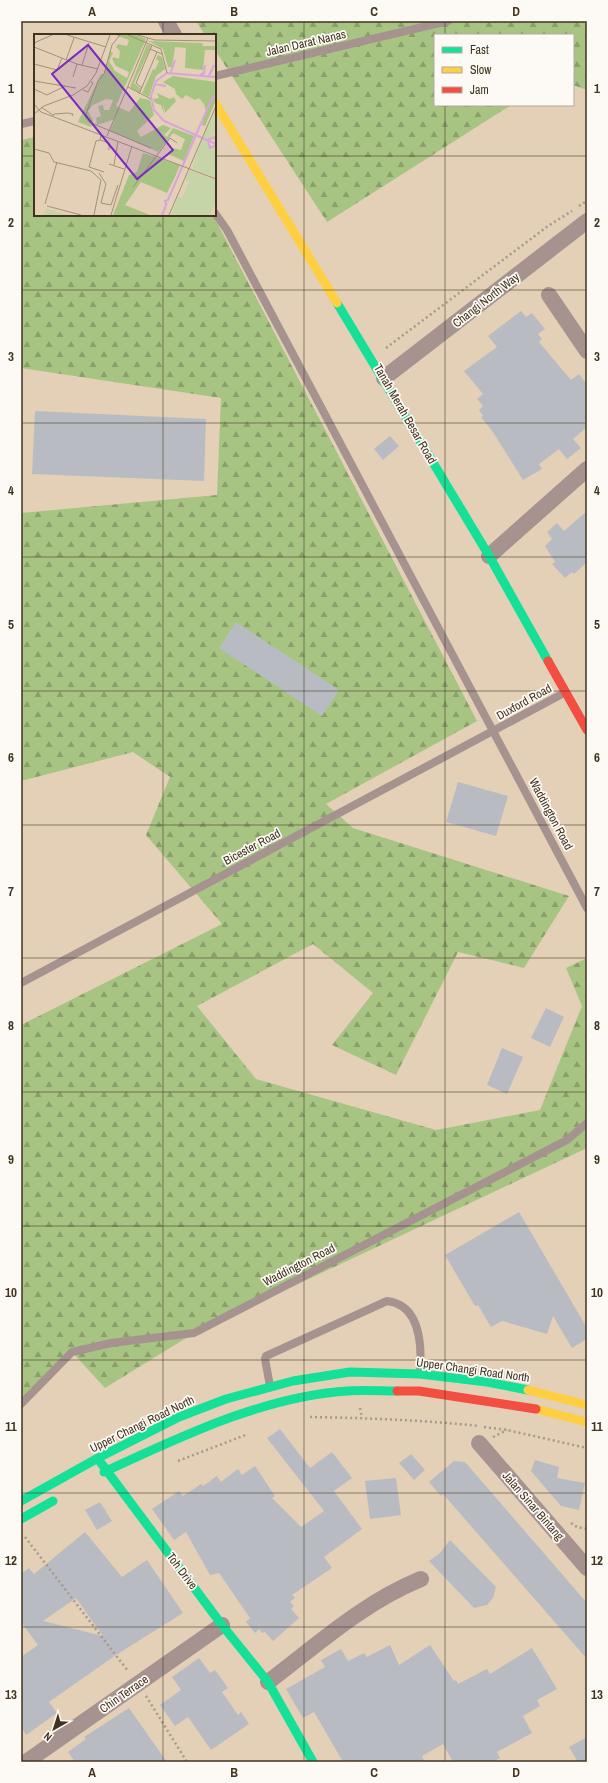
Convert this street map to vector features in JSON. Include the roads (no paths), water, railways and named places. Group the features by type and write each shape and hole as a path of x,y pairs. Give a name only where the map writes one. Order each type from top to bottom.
{"street":[{"path":"166,21 173,34"},
{"name":"Tanah Merah Besar Road","path":"216,105 384,378 489,556 564,693 587,728"},
{"name":"Changi North Way","path":"384,378 587,221"},
{"path":"549,295 587,351"},
{"path":"489,556 587,469"},
{"name":"Upper Changi Road North","path":"21,1501 98,1458 179,1417 226,1399 293,1381 350,1372 420,1374 503,1385 534,1391 587,1405"},
{"path":"94,1477 187,1434 236,1416 296,1400 348,1392 419,1391 532,1408 587,1422"},
{"name":"Jalan Sinar Bintang","path":"486,1440 580,1549 587,1568"},
{"name":"Toh Drive","path":"98,1458 222,1625 268,1682 313,1762"},
{"path":"21,1519 61,1496"},
{"path":"268,1682 372,1604 401,1587 421,1579"},
{"name":"Chin Terrace","path":"26,1762 222,1625"}],"lane":[{"name":"Jalan Darat Nanas","path":"216,76 448,21"},
{"path":"21,124 34,121"},
{"name":"Waddington Road","path":"216,214 227,230 587,908"},
{"name":"Duxford Road","path":"494,731 564,693"},
{"name":"Bicester Road","path":"21,983 494,731"},
{"name":"Waddington Road","path":"21,1404 72,1352 111,1343 194,1333 567,1140 587,1123"},
{"path":"270,1387 265,1359 266,1356 387,1301 394,1302 404,1307 410,1314 420,1334 420,1374"}]}
